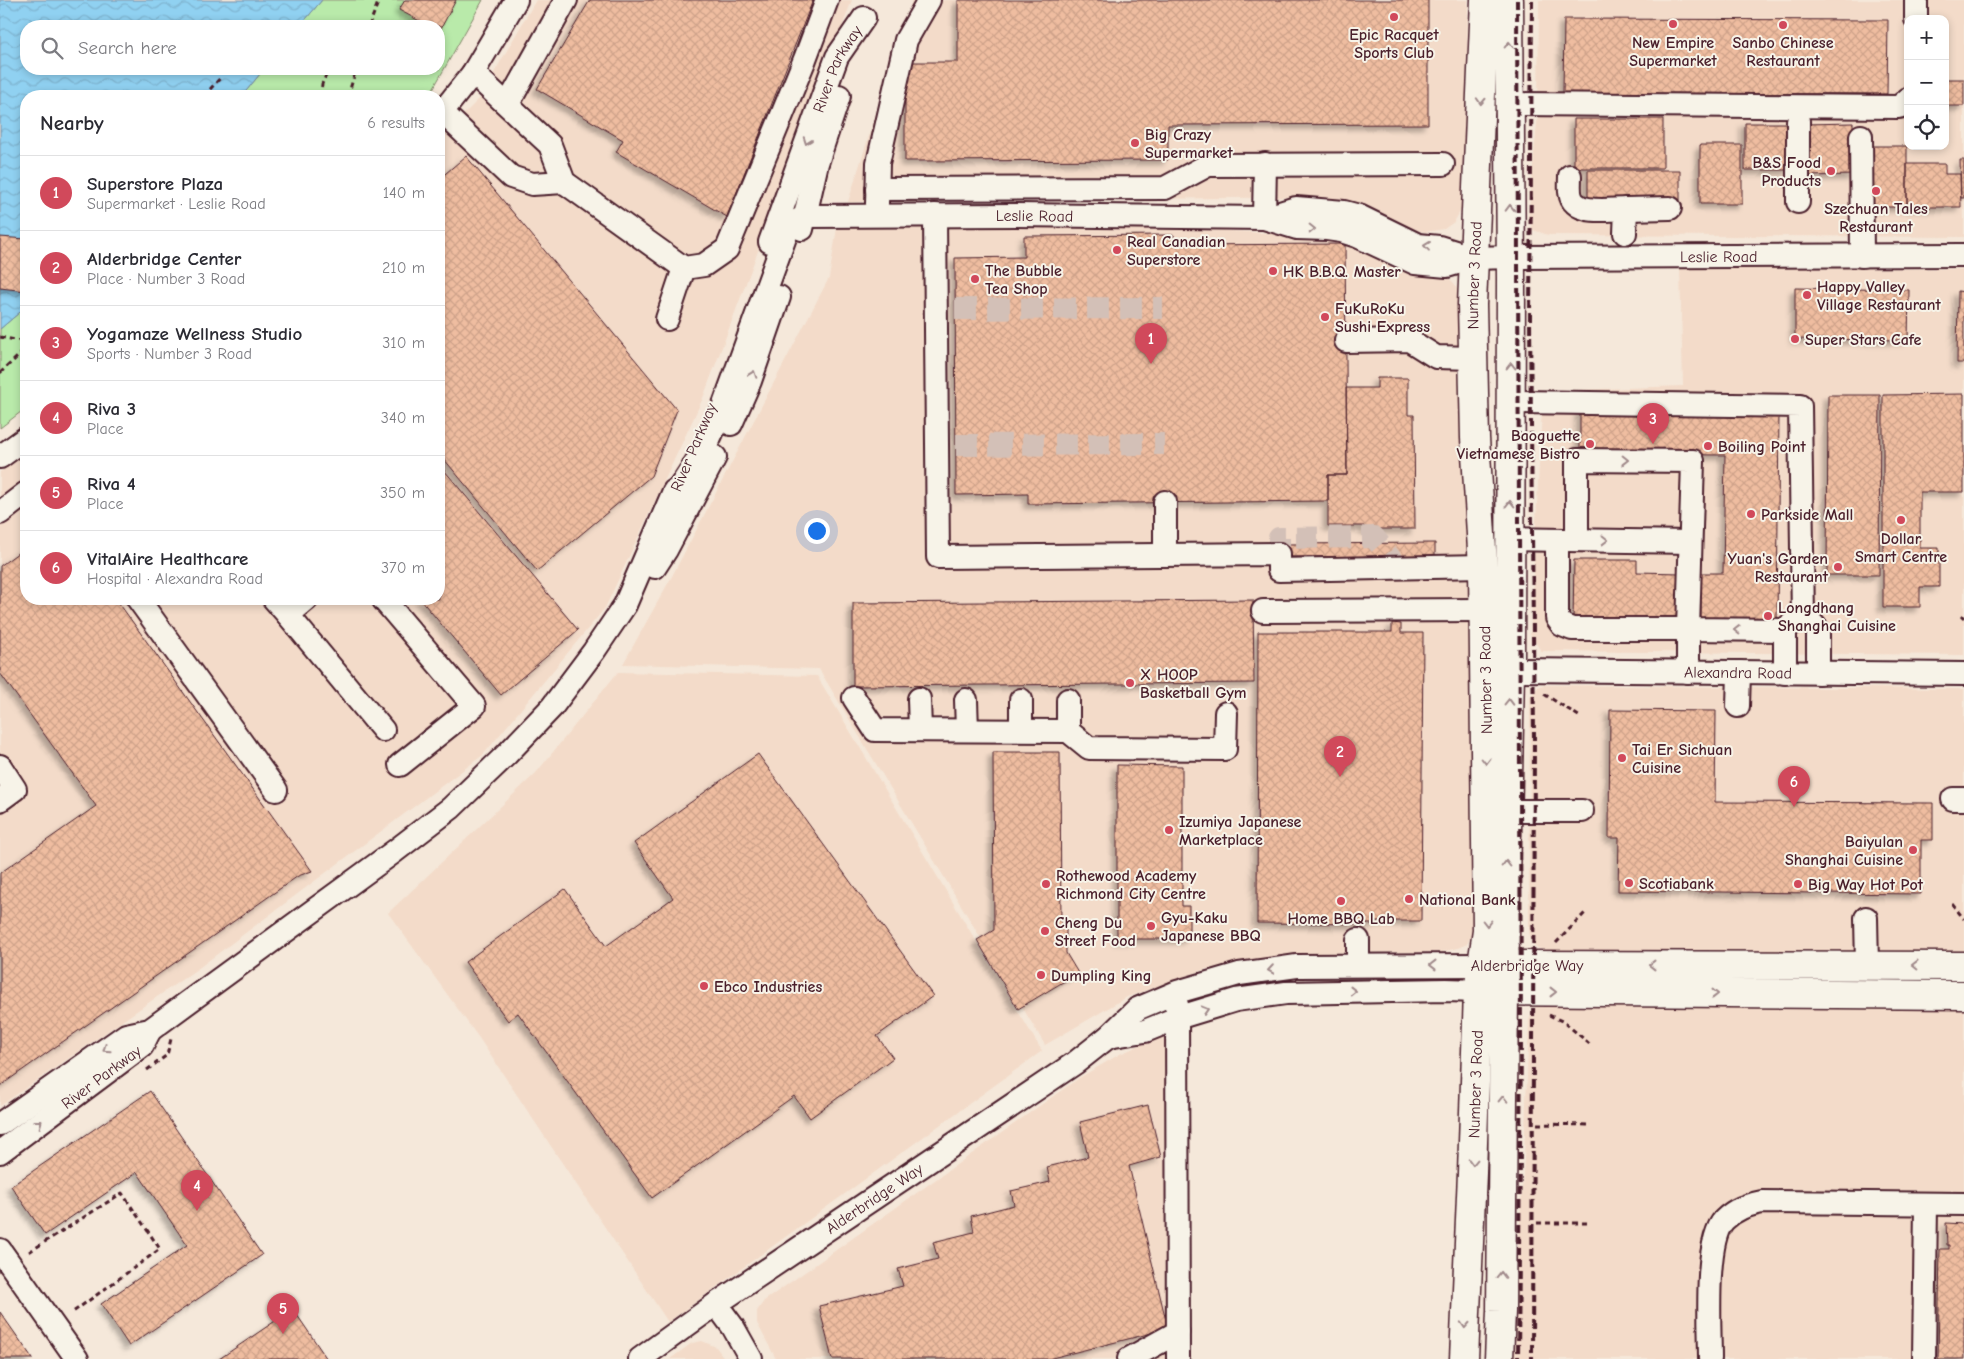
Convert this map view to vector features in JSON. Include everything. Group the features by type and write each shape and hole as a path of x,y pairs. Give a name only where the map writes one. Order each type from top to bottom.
{"main road":[{"name":"Number 3 Road","path":"1485,0 1472,305 1475,438 1483,566 1487,932 1492,978 1501,1312 1499,1359"},
{"name":"Number 3 Road","path":"1464,1359 1472,1173 1507,811 1510,670 1511,402 1509,0"},
{"name":"Alderbridge Way","path":"1492,978 1867,965 1964,966"},
{"name":"Alderbridge Way","path":"1492,978 1964,996"}],"street":[{"path":"445,108 473,73 516,0"},
{"path":"508,104 566,0"},
{"path":"473,73 550,145 564,182 684,268 704,265 727,249 805,59 827,0"},
{"path":"877,215 878,163 906,40 929,0"},
{"path":"1916,0 1916,15"},
{"name":"River Parkway","path":"625,605 637,595 666,550 734,419 750,381 806,216 817,163 867,9"},
{"name":"River Parkway","path":"625,605 725,370 837,57 867,9"},
{"path":"1509,104 1899,107 1904,103"},
{"path":"445,119 511,178 532,184 564,182"},
{"path":"1798,121 1798,202"},
{"path":"1861,136 1862,256"},
{"path":"1264,218 1265,164"},
{"path":"877,189 1165,188 1208,165 1442,164"},
{"path":"1570,176 1570,193 1574,203 1586,209 1670,208"},
{"path":"1626,209 1626,233"},
{"path":"935,215 945,308 946,445 938,557 1279,554 1280,570 1483,566"},
{"name":"Leslie Road","path":"806,216 935,215 1163,226 1264,218 1297,228 1342,231 1415,263 1448,266 1474,258 1511,256 1964,255"},
{"path":"669,504 704,450 721,413 788,229 794,222 806,216"},
{"path":"667,319 684,268"},
{"path":"1346,341 1409,340 1436,357 1473,358"},
{"path":"1511,402 1800,406 1794,625 1785,673"},
{"path":"0,457 20,444"},
{"path":"1688,672 1688,629 1690,542 1693,461 1577,460 1557,618 1562,625 1572,629 1688,629 1794,625 1810,621 1818,630 1818,673"},
{"path":"0,513 20,498"},
{"path":"1165,502 1165,555"},
{"path":"1510,539 1690,542"},
{"path":"142,605 276,790"},
{"path":"388,605 474,706 400,766"},
{"path":"150,1030 395,852 451,808 552,707 594,652 625,605"},
{"path":"281,607 383,730"},
{"path":"1263,611 1484,610"},
{"name":"Alexandra Road","path":"1510,670 1964,674"},
{"path":"1738,706 1739,672"},
{"path":"854,698 875,730 1068,731 1089,748 1225,749 1226,712"},
{"path":"919,700 920,730"},
{"path":"966,700 966,730"},
{"path":"1020,730 1021,700"},
{"path":"1068,700 1068,731"},
{"path":"0,766 15,790 0,800"},
{"path":"1507,811 1582,811"},
{"path":"1866,918 1867,965"},
{"path":"1358,940 1358,965"},
{"name":"Alderbridge Way","path":"640,1359 716,1304 1075,1063 1108,1037 1137,1009 1177,992 1249,973 1297,966 1358,965 1492,978"},
{"name":"Alderbridge Way","path":"1108,1037 1145,1031 1177,1018 1236,1000 1286,992 1446,990 1492,978"},
{"path":"1177,992 1178,1359"},
{"name":"River Parkway","path":"0,1124 126,1035 150,1030"},
{"name":"River Parkway","path":"0,1152 142,1046 150,1030"},
{"path":"1710,1359 1711,1256 1714,1237 1723,1221 1735,1210 1762,1202 1964,1204"},
{"path":"1924,1359 1926,1204"},
{"path":"0,1250 77,1359"},
{"path":"716,1304 733,1327 751,1359"},
{"path":"1129,1359 1178,1332"}],"path":[{"path":"371,20 379,0"},
{"path":"321,90 326,75"},
{"path":"350,90 354,75"},
{"path":"209,90 222,76"},
{"path":"0,337 20,341"},
{"path":"0,373 20,355"},
{"path":"1544,694 1582,718"},
{"path":"1952,904 1964,919"},
{"path":"1554,945 1586,912"},
{"path":"1546,1014 1564,1022 1592,1046"},
{"path":"1537,1124 1591,1125"},
{"path":"29,1252 122,1193 160,1248 73,1312"},
{"path":"1537,1223 1590,1223"}],"shaded area":[{"path":"536,0 852,0 703,398 605,608 483,755 200,967 0,1106 0,472 20,457 20,605 445,605 445,133 479,99"},
{"path":"912,0 1468,0 1465,193 1461,210 1454,222 1444,229 1425,232 1407,228 1349,201 1323,197 848,202"},
{"path":"1539,0 1964,0 1964,237 1548,235 1533,230 1528,218 1538,113"},
{"path":"840,209 1335,237 1447,277 1453,282 1459,297 1461,412 1474,535 1475,929 1467,944 1442,952 1299,953 1206,969 1127,997 1045,1045 819,669 623,664 671,578 829,278"},
{"path":"1680,267 1964,269 1964,655 1541,651 1530,634 1543,391 1683,386"},
{"path":"618,672 817,676 1042,1051 668,1322 479,1038 388,913 536,773"},
{"path":"1543,685 1964,689 1964,954 1545,950 1537,948 1532,944 1529,932 1530,697 1538,687"},
{"path":"1540,1005 1964,1007 1964,1359 1511,1359 1524,1159 1529,1020 1534,1008"},
{"path":"1177,1029 1178,1359 776,1359 757,1323 757,1311 764,1301 1079,1078 1120,1054"},
{"path":"702,1341 716,1347 725,1359 670,1359 692,1343"}],"green space":[{"path":"322,0 483,0 445,68 445,20 305,20"},
{"path":"259,75 441,75 432,90 247,90"},
{"path":"20,312 20,413 0,428 0,329"}],"water":[{"path":"0,0 322,0 305,20 20,20 20,75 259,75 247,90 20,90 20,312 0,329"}],"building":[{"path":"405,0 456,0 445,21 418,20 399,10"},
{"path":"590,0 813,0 727,217 616,152 623,140 537,89"},
{"path":"958,0 1428,0 1428,124 1168,125 1168,160 905,161 905,62 958,62"},
{"path":"1564,19 1888,20 1887,94 1563,93"},
{"path":"1949,79 1964,79 1964,106 1949,106"},
{"path":"1574,119 1663,119 1663,168 1574,168"},
{"path":"1745,123 1790,123 1790,170 1745,170"},
{"path":"1853,123 1853,175 1807,176 1806,124"},
{"path":"1700,145 1742,145 1742,204 1700,204"},
{"path":"1868,146 1904,146 1904,150 1907,150 1907,207 1868,207"},
{"path":"466,156 677,410 651,476 537,571 445,460 445,174"},
{"path":"1960,160 1964,160 1964,198 1961,198"},
{"path":"1907,164 1945,164 1945,174 1960,174 1961,207 1907,207"},
{"path":"1588,170 1680,170 1680,200 1588,200"},
{"path":"1174,235 1174,245 1345,244 1347,475 1328,475 1328,501 1028,504 1028,494 956,495 955,258 1024,257 1024,236"},
{"path":"0,237 20,239 20,290 0,288"},
{"path":"1795,288 1909,290 1908,340 1795,339"},
{"path":"1958,291 1964,292 1964,363 1957,363"},
{"path":"1377,378 1408,378 1408,415 1414,415 1415,529 1364,529 1364,526 1328,526 1328,475 1347,475 1346,388 1377,388"},
{"name":"Dollar Smart Centre","path":"1964,394 1964,492 1920,492 1920,548 1939,548 1939,587 1920,587 1920,607 1883,607 1883,395"},
{"path":"1828,395 1880,395 1879,575 1827,575"},
{"name":"Parkside Mall","path":"1580,409 1779,411 1777,623 1701,623 1701,573 1723,573 1725,455 1580,454"},
{"path":"445,471 578,630 501,695 425,605 445,605"},
{"path":"1435,543 1435,556 1287,557 1287,544"},
{"path":"20,551 20,605 120,605 312,871 298,876 0,1086 0,873 96,806 0,673 0,566"},
{"path":"1574,560 1637,560 1637,572 1681,573 1681,623 1573,622"},
{"path":"1253,600 1254,683 853,686 853,603"},
{"path":"1392,623 1401,624 1401,633 1423,633 1421,921 1375,921 1375,924 1257,923 1258,632 1392,632"},
{"path":"1610,710 1716,711 1715,802 1933,803 1933,840 1921,840 1921,894 1618,891 1619,838 1609,838"},
{"path":"993,752 1060,752 1061,929 1066,929 1066,953 1078,973 1018,1009 977,940 994,930"},
{"name":"Ebco Industries","path":"758,754 933,996 877,1036 893,1058 810,1118 794,1096 652,1198 518,1013 508,1021 465,962 565,889 606,946 673,898 634,843"},
{"path":"1117,765 1182,766 1182,906 1189,906 1189,939 1117,939"},
{"path":"150,1091 262,1255 129,1346 101,1304 187,1245 137,1172 45,1235 11,1186"},
{"path":"1148,1105 1161,1157 1129,1166 1168,1329 1048,1359 832,1359 819,1306 903,1286 898,1269 938,1259 933,1242 974,1232 971,1216 1014,1205 1011,1191 1050,1182 1047,1167 1088,1157 1080,1122"},
{"path":"1946,1223 1964,1224 1964,1359 1938,1359 1940,1249 1949,1249 1949,1245 1947,1245"},
{"path":"293,1309 327,1359 219,1359"},
{"path":"0,1312 33,1359 0,1359"}],"tunnel":[{"path":"955,309 1163,308"},
{"path":"956,445 1164,444"},
{"path":"1279,554 1279,538 1374,537 1399,569"}],"railway":[{"path":"1517,0 1521,1041 1518,1359"},
{"path":"1532,0 1530,319 1534,737 1532,1359"}],"place":[{"name":"Epic Racquet Sports Club","path":"1394,17"},
{"name":"New Empire Supermarket","path":"1673,24"},
{"name":"Sanbo Chinese Restaurant","path":"1783,25"},
{"name":"Big Crazy Supermarket","path":"1135,143"},
{"name":"B&S Food Products","path":"1831,171"},
{"name":"Szechuan Tales Restaurant","path":"1876,191"},
{"name":"Real Canadian Superstore","path":"1117,250"},
{"name":"HK B.B.Q. Master","path":"1273,271"},
{"name":"The Bubble Tea Shop","path":"975,279"},
{"name":"Happy Valley Village Restaurant","path":"1807,295"},
{"name":"FuKuRoKu Sushi Express","path":"1325,317"},
{"name":"Super Stars Cafe","path":"1795,339"},
{"name":"Superstore Plaza","path":"1151,364"},
{"name":"Baoguette Vietnamese Bistro","path":"1590,444"},
{"name":"Yogamaze Wellness Studio","path":"1653,444"},
{"name":"Boiling Point","path":"1708,446"},
{"name":"Parkside Mall","path":"1751,514"},
{"name":"Dollar Smart Centre","path":"1901,520"},
{"name":"Yuan's Garden Restaurant","path":"1838,567"},
{"name":"Longdhang Shanghai Cuisine","path":"1768,616"},
{"name":"X HOOP Basketball Gym","path":"1130,683"},
{"name":"Tai Er Sichuan Cuisine","path":"1622,758"},
{"name":"Alderbridge Center","path":"1340,777"},
{"name":"VitalAire Healthcare","path":"1794,807"},
{"name":"Izumiya Japanese Marketplace","path":"1169,830"},
{"name":"Baiyulan Shanghai Cuisine","path":"1913,850"},
{"name":"Scotiabank","path":"1629,883"},
{"name":"Rothewood Academy Richmond City Centre","path":"1046,884"},
{"name":"Big Way Hot Pot","path":"1798,884"},
{"name":"National Bank","path":"1409,899"},
{"name":"Home BBQ Lab","path":"1341,901"},
{"name":"Gyu-Kaku Japanese BBQ","path":"1151,926"},
{"name":"Cheng Du Street Food","path":"1045,931"},
{"name":"Dumpling King","path":"1041,975"},
{"name":"Ebco Industries","path":"704,986"},
{"name":"Riva 3","path":"197,1211"},
{"name":"Riva 4","path":"283,1334"}]}
